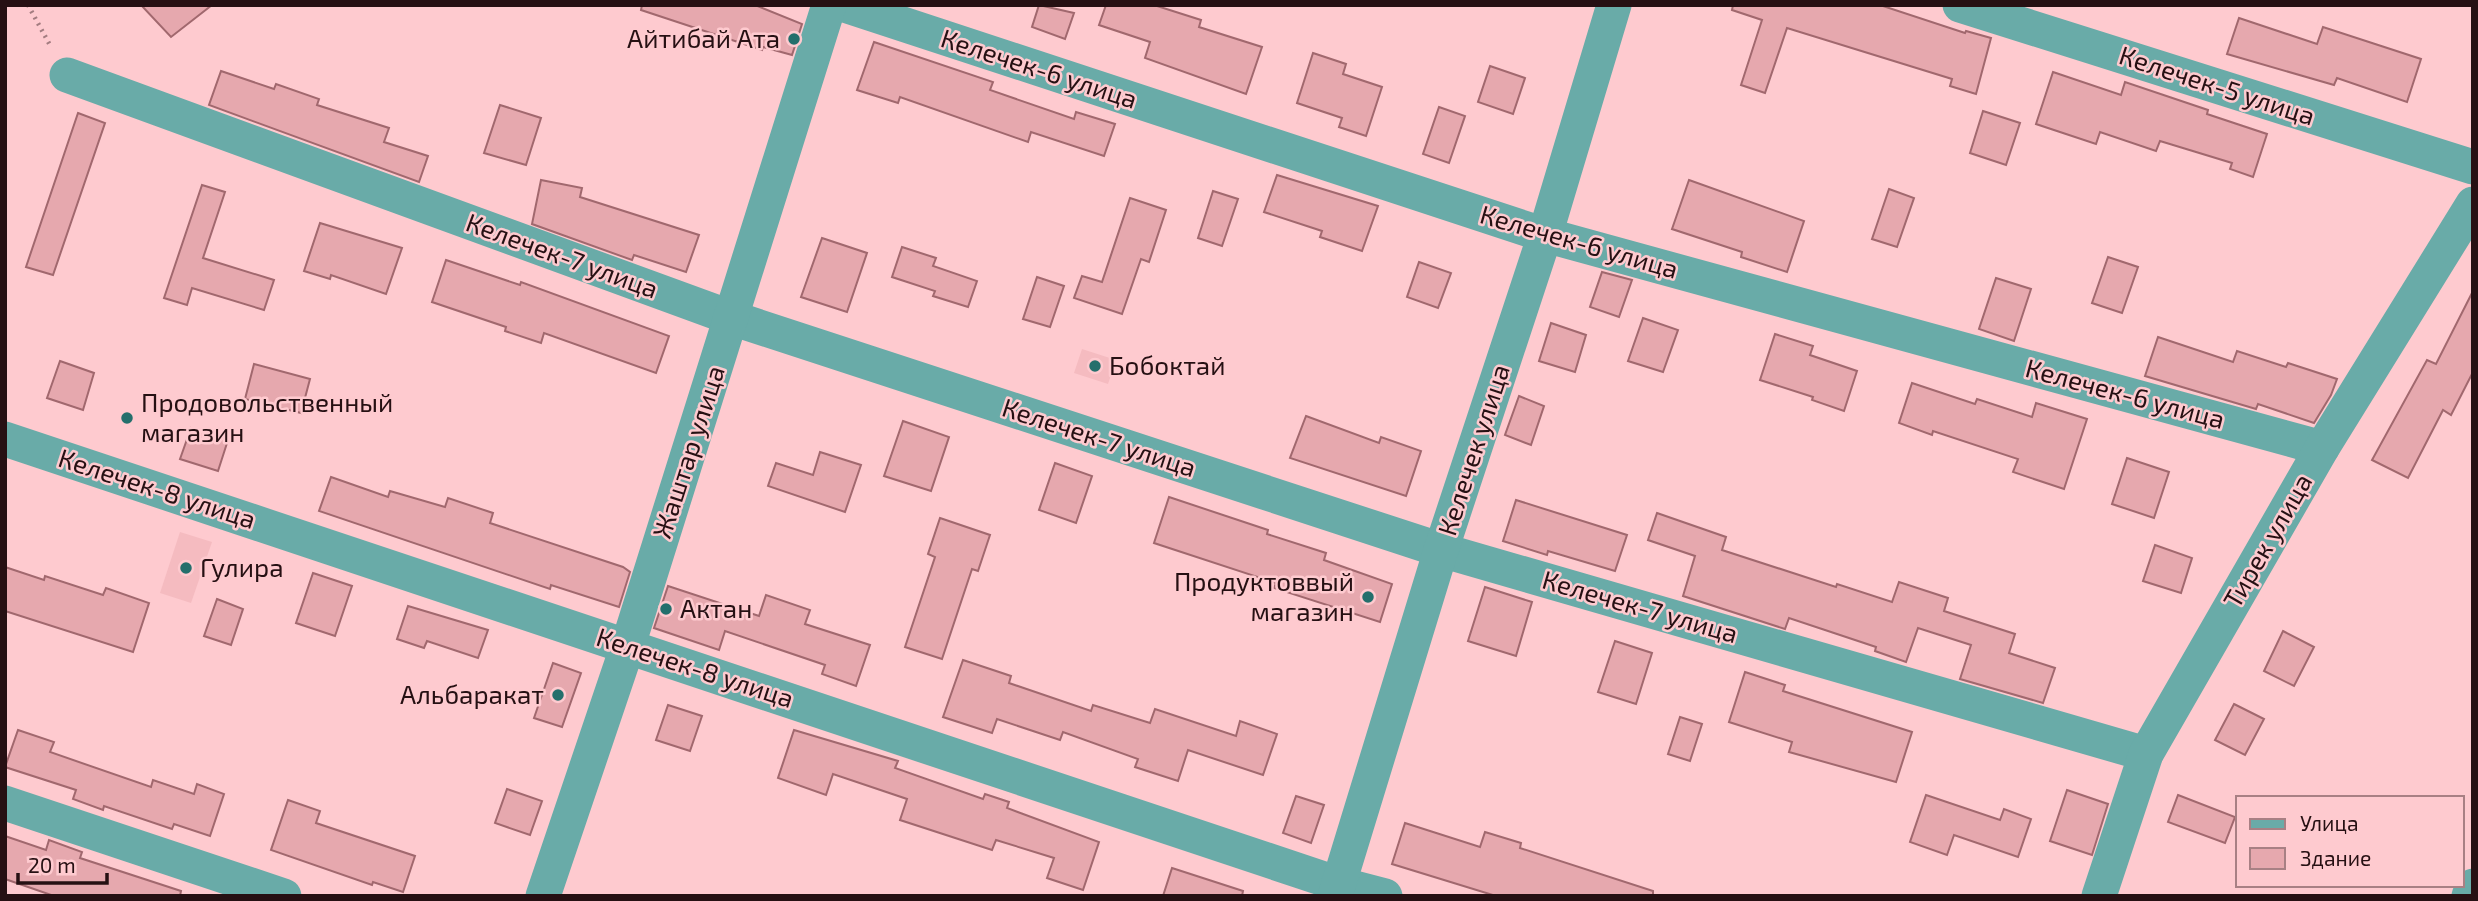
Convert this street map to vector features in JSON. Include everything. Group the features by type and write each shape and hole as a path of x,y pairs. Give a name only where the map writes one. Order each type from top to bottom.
{"street":[{"name":"Жаштар улица","path":"543,896 628,645 828,5"},
{"name":"Келечек-6 улица","path":"845,5 1545,235 2322,448"},
{"name":"Келечек улица","path":"1337,890 1441,550 1545,235 1614,5"},
{"name":"Келечек-5 улица","path":"1960,5 2473,167"},
{"name":"Келечек-7 улица","path":"67,75 732,318 1441,550 2146,754"},
{"name":"Тирек улица","path":"2099,896 2146,754 2322,448 2473,204"},
{"name":"Келечек-8 улица","path":"5,439 628,645 1337,890 1385,896"},
{"path":"5,803 285,896"},
{"path":"2469,896 2473,886"}],"path":[{"path":"28,5 67,75"}],"shaded area":[{"name":"Бобоктай","path":"1082,349 1116,360 1108,384 1074,373"},
{"name":"Гулира","path":"180,532 212,542 191,603 160,593"}],"building":[{"path":"141,5 212,5 171,37"},
{"path":"642,5 755,5 802,24 792,55 763,47 762,50 641,10"},
{"path":"1039,5 1074,13 1065,39 1032,27"},
{"path":"1106,5 1154,5 1201,20 1199,27 1262,47 1246,94 1145,58 1150,42 1099,25"},
{"path":"1733,5 1880,5 1965,33 1966,31 1991,38 1976,94 1950,86 1952,79 1787,28 1765,93 1741,85 1762,20 1732,10"},
{"path":"2239,18 2317,44 2323,27 2421,59 2407,102 2337,78 2334,85 2227,54"},
{"path":"874,42 993,82 990,90 1074,119 1076,112 1115,124 1104,156 1031,132 1028,142 900,97 898,103 857,90"},
{"path":"1313,53 1346,64 1343,74 1382,87 1366,136 1339,127 1342,118 1297,103"},
{"path":"1490,66 1525,78 1513,114 1478,102"},
{"path":"221,71 274,89 276,84 319,99 317,105 389,128 384,142 428,156 419,182 209,105"},
{"path":"2053,72 2121,95 2125,82 2208,110 2207,114 2267,134 2253,177 2230,169 2232,163 2160,141 2156,151 2100,132 2096,144 2036,124"},
{"path":"500,105 541,118 526,165 484,153"},
{"path":"1439,107 1465,116 1449,163 1423,154"},
{"path":"1983,111 2020,123 2006,165 1970,153"},
{"path":"78,113 105,123 53,275 26,267"},
{"path":"1277,175 1378,206 1362,251 1320,237 1322,231 1264,212"},
{"path":"541,180 582,188 580,197 699,235 686,272 634,255 632,260 532,224"},
{"path":"1689,180 1804,221 1787,272 1741,257 1742,252 1672,229"},
{"path":"202,185 225,192 203,258 274,280 264,310 192,288 187,305 164,298"},
{"path":"1889,189 1914,198 1897,247 1872,239"},
{"path":"1213,191 1238,199 1222,246 1198,238"},
{"path":"1130,198 1166,210 1149,262 1141,259 1122,314 1074,298 1082,276 1102,282"},
{"path":"320,223 402,248 386,294 331,275 330,279 304,271"},
{"path":"822,238 867,253 847,312 801,297"},
{"path":"902,247 936,258 933,266 977,281 968,307 933,296 935,291 892,277"},
{"path":"2108,257 2138,267 2122,313 2092,303"},
{"path":"446,260 520,285 521,282 669,336 656,373 544,333 541,343 505,331 506,327 432,302"},
{"path":"1419,262 1451,273 1438,308 1407,297"},
{"path":"1602,272 1632,280 1619,317 1590,307"},
{"path":"1037,277 1064,286 1050,327 1023,319"},
{"path":"1996,278 2031,289 2014,341 1979,329"},
{"path":"2473,291 2473,372 2451,415 2443,410 2408,478 2372,460 2427,360 2436,364"},
{"path":"1643,318 1678,330 1663,372 1628,361"},
{"path":"1551,323 1586,335 1575,372 1539,361"},
{"path":"1775,334 1813,346 1810,355 1857,371 1844,411 1812,400 1813,397 1760,380"},
{"path":"2158,337 2233,362 2237,351 2286,367 2288,363 2337,379 2314,423 2258,404 2256,409 2145,376"},
{"path":"60,361 94,373 83,410 47,398"},
{"path":"254,364 310,379 301,413 245,399"},
{"path":"1912,383 1975,404 1977,399 2032,417 2036,403 2087,419 2064,489 2013,472 2018,459 1933,431 1932,435 1899,423"},
{"path":"1519,396 1544,406 1531,445 1505,435"},
{"path":"1306,416 1379,443 1381,437 1421,451 1406,496 1290,458"},
{"path":"903,421 949,437 931,491 884,476"},
{"path":"191,428 228,440 218,471 180,459"},
{"path":"820,452 861,465 845,512 768,486 776,463 813,475"},
{"path":"2127,458 2169,472 2154,518 2112,504"},
{"path":"1055,463 1092,476 1076,523 1039,510"},
{"path":"331,477 388,497 390,491 445,507 448,498 493,513 490,523 623,567 630,572 619,607 551,585 550,589 319,511"},
{"path":"1169,497 1268,530 1267,534 1326,553 1324,560 1392,584 1380,622 1274,588 1276,583 1154,543"},
{"path":"1516,500 1627,535 1615,571 1548,551 1547,555 1503,541"},
{"path":"1657,513 1726,537 1722,550 1836,587 1837,584 1892,602 1899,582 1948,598 1944,611 2015,634 2009,653 2055,668 2043,703 1960,679 1971,645 1918,628 1906,662 1875,651 1876,647 1789,618 1785,629 1683,596 1695,556 1648,540"},
{"path":"940,518 990,535 978,571 972,569 942,659 905,647 935,557 928,554"},
{"path":"2155,545 2192,558 2181,593 2143,581"},
{"path":"5,567 44,580 45,576 103,595 106,588 149,603 133,652 5,611"},
{"path":"313,573 352,586 335,636 296,623"},
{"path":"668,586 759,616 766,595 810,610 805,624 870,645 856,686 822,674 825,665 725,631 719,650 654,628"},
{"path":"1485,587 1532,602 1516,656 1468,641"},
{"path":"217,599 243,609 231,645 204,636"},
{"path":"408,606 488,630 478,658 427,641 424,648 397,639"},
{"path":"2283,631 2314,647 2294,686 2264,671"},
{"path":"1615,641 1652,653 1636,704 1598,692"},
{"path":"963,660 1011,676 1009,683 1091,711 1093,705 1150,723 1155,709 1236,736 1240,721 1277,734 1263,775 1188,750 1178,781 1135,767 1138,759 1063,732 1060,740 997,719 992,733 943,717"},
{"name":"Альбаракат","path":"553,663 581,673 562,727 534,718"},
{"path":"1745,672 1785,685 1783,691 1912,732 1896,782 1789,752 1792,742 1729,722"},
{"path":"2234,704 2264,719 2245,755 2215,740"},
{"path":"668,705 702,716 690,751 656,740"},
{"path":"1680,717 1702,724 1690,761 1668,754"},
{"path":"18,730 54,742 50,752 151,787 153,780 194,794 197,784 224,794 210,836 174,824 172,829 104,806 103,810 73,799 76,790 5,767"},
{"path":"794,730 898,761 895,768 983,799 985,794 1009,802 1007,808 1099,842 1083,890 1047,878 1054,858 996,840 992,850 900,820 907,799 833,774 826,795 778,778"},
{"path":"507,789 542,801 530,835 495,823"},
{"path":"2067,790 2108,804 2092,855 2050,841"},
{"path":"1926,795 2000,820 2004,809 2031,819 2018,857 1954,835 1947,855 1910,842"},
{"path":"2178,795 2235,817 2225,843 2168,822"},
{"path":"1296,796 1324,805 1311,843 1283,833"},
{"path":"288,800 320,811 316,823 415,856 403,892 373,882 372,885 271,850"},
{"path":"1405,823 1480,847 1485,832 1521,843 1520,848 1653,891 1653,896 1496,896 1392,864"},
{"path":"5,836 46,850 49,840 82,852 80,858 181,891 180,896 54,896 5,879"},
{"path":"1172,868 1243,891 1242,896 1163,896"}],"place":[{"name":"Айтибай Ата","path":"794,39"},
{"name":"Бобоктай","path":"1095,366"},
{"name":"Продовольственный магазин","path":"127,418"},
{"name":"Гулира","path":"186,568"},
{"name":"Продуктоввый магазин","path":"1368,597"},
{"name":"Актан","path":"666,609"},
{"name":"Альбаракат","path":"558,695"}]}
